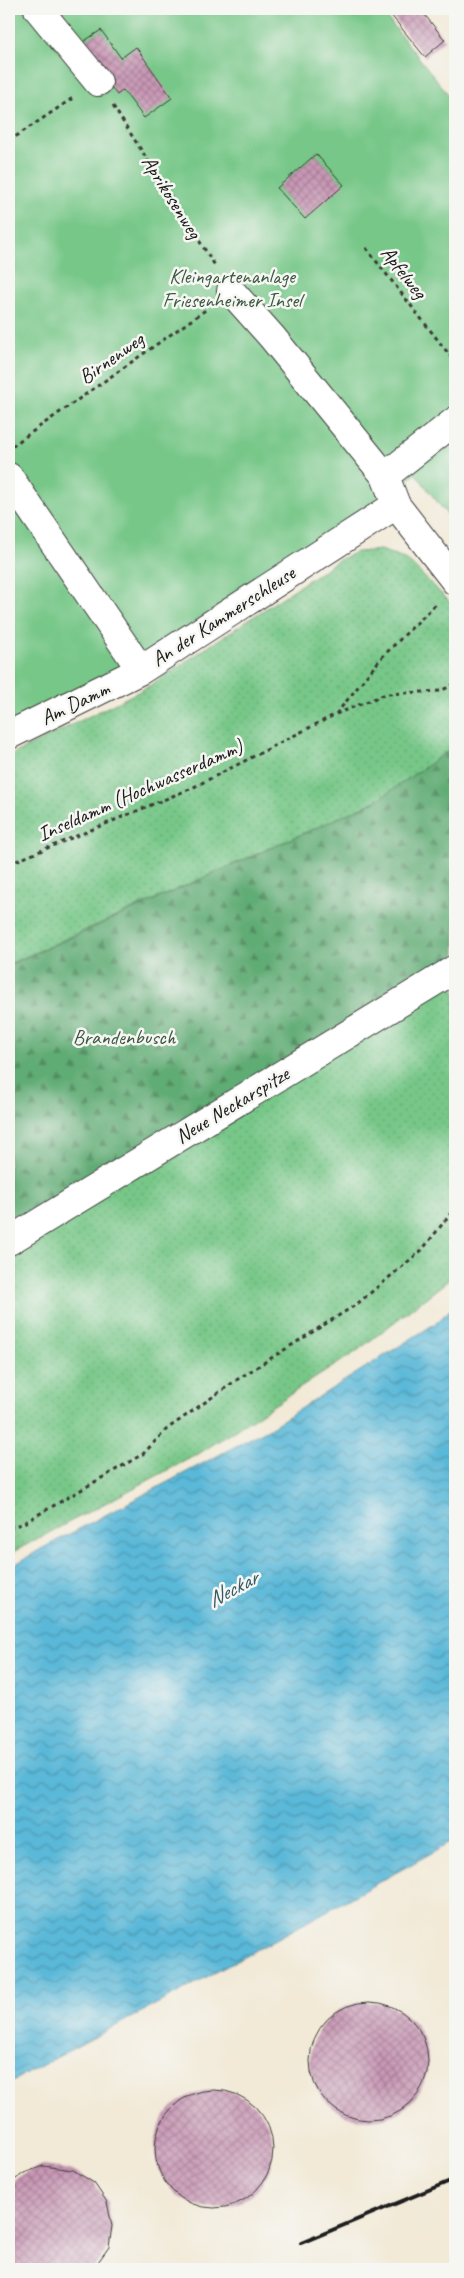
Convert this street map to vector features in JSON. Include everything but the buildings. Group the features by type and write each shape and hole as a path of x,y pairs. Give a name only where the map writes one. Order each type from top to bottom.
{"lane":[{"path":"38,9 98,82"},
{"path":"232,291 272,337 385,476 396,504 448,590"},
{"path":"385,476 455,421"},
{"name":"An der Kammerschleuse","path":"9,477 141,670 396,504"},
{"name":"Am Damm","path":"9,735 141,670"},
{"name":"Neue Neckarspitze","path":"9,1241 455,969"}],"path":[{"path":"9,141 98,82"},
{"name":"Aprikosenweg","path":"98,82 232,291"},
{"name":"Apfelweg","path":"366,248 455,362"},
{"name":"Birnenweg","path":"9,448 232,291"},
{"path":"336,714 382,657 448,590"},
{"name":"Inseldamm (Hochwasserdamm)","path":"9,864 192,788 336,714 386,694 440,691 455,684"},
{"path":"9,1527 22,1524 143,1454 168,1429 238,1379 357,1304 422,1250 455,1208"}],"green space":[{"name":"Kleingartenanlage Friesenheimer Insel","path":"9,9 380,9 455,103 455,525 416,474 129,666 9,725"},
{"path":"381,550 407,560 455,607 455,746 376,801 9,964 9,756 146,688 340,559 357,552"},
{"name":"Brandenbusch","path":"455,746 455,969 9,1241 9,965 376,801"},
{"path":"455,969 455,1275 357,1351 200,1453 9,1554 9,1241"}],"water":[{"name":"Neckar","path":"455,1305 455,1840 231,1964 9,2083 9,1568 41,1549 268,1429 436,1323"}],"railway":[{"path":"301,2243 455,2179"}]}
